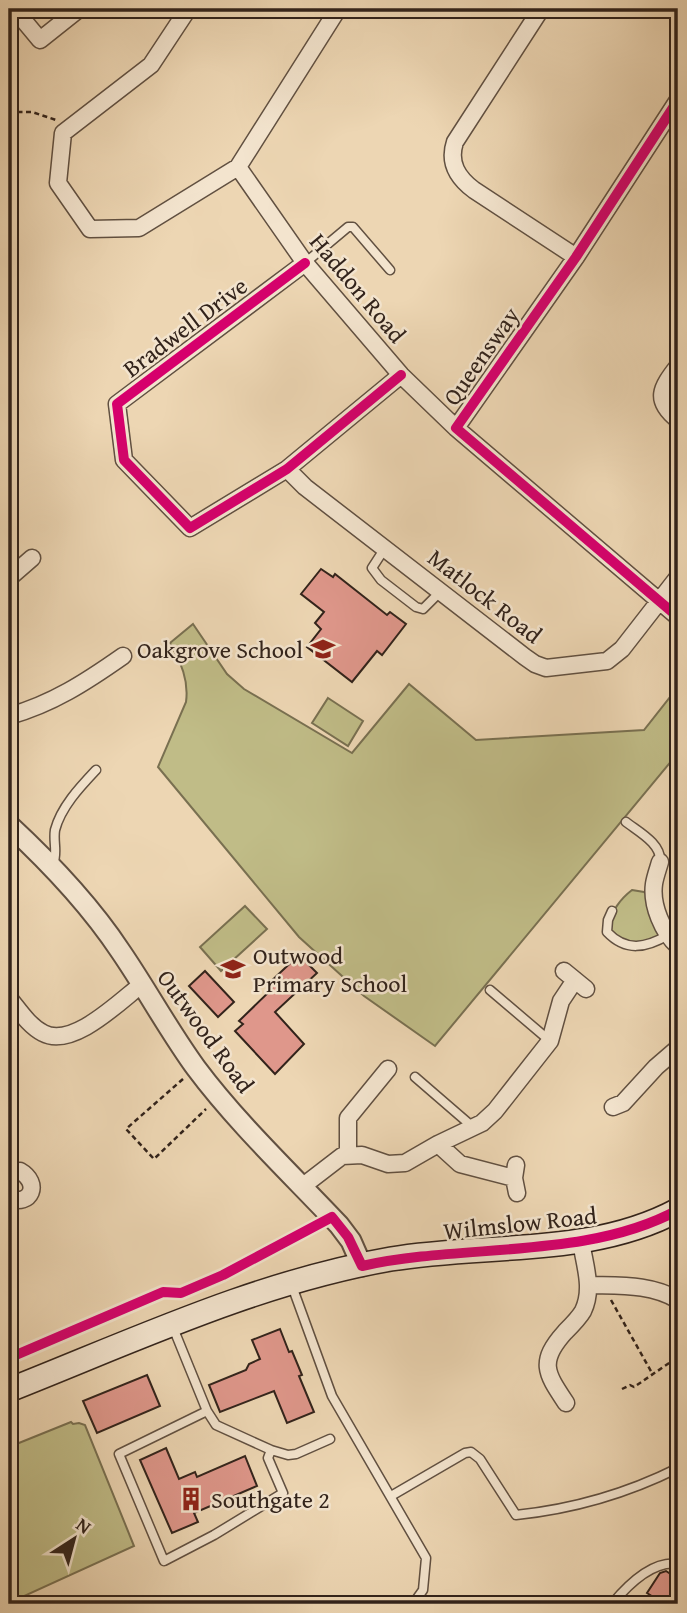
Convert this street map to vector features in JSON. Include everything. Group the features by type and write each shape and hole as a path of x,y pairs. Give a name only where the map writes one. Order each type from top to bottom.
{"main road":[{"name":"Wilmslow Road","path":"9,1390 172,1325 291,1283 362,1266 431,1254 581,1241 634,1228 678,1210"}],"street":[{"path":"12,12 40,40 79,9"},
{"path":"188,9 151,65 62,133 58,183 90,229 139,228 237,167 338,9"},
{"path":"541,9 455,142 453,164 460,178 474,190 576,257"},
{"name":"Queensway","path":"678,100 576,257 456,428 678,617"},
{"name":"Haddon Road","path":"237,167 305,263 401,376 456,428"},
{"name":"Bradwell Drive","path":"305,263 117,404 124,460 190,528 287,469 401,376"},
{"path":"678,366 664,386 662,400 668,412 678,420"},
{"name":"Matlock Road","path":"287,469 381,553 437,596 535,664 546,668 607,661 622,649 678,577"},
{"path":"9,578 32,558"},
{"path":"9,716 69,693 123,656"},
{"name":"Outwood Road","path":"9,825 52,867 100,922 196,1068 346,1234 362,1266"},
{"path":"660,862 654,885 655,898 673,941"},
{"path":"303,1186 336,1158 348,1154 362,1155 388,1164 405,1163 474,1128 495,1111 550,1041 561,1001 575,980"},
{"path":"9,998 34,1027 45,1035 56,1037 81,1030 141,985"},
{"path":"613,1107 623,1103 656,1067 678,1048"},
{"path":"348,1154 348,1118 388,1069"},
{"path":"438,1144 460,1164 516,1179"},
{"path":"9,1174 20,1171 28,1175 32,1183 32,1189 24,1199 19,1201 9,1198"},
{"path":"566,1404 549,1377 547,1366 549,1354 583,1311 590,1285 581,1241"},
{"path":"590,1285 651,1288 678,1300"}],"lane":[{"path":"305,263 348,227 353,228 390,270"},
{"path":"381,553 372,568 381,580 416,607 423,609 437,596"},
{"path":"52,867 55,858 55,832 59,820 69,801 96,769"},
{"path":"626,822 655,846 661,856 660,862"},
{"path":"612,911 607,932 619,943 645,946 673,941"},
{"path":"490,990 550,1041"},
{"path":"415,1077 474,1128"},
{"path":"291,1283 332,1396 426,1558 423,1590 413,1604"},
{"path":"172,1325 207,1411 220,1428 288,1455 330,1439"},
{"path":"207,1411 119,1454 164,1561 214,1535 283,1493 268,1458 271,1450"},
{"path":"391,1496 465,1453 476,1454 516,1515 577,1506 638,1488 678,1468"},
{"path":"612,1604 643,1574 672,1563 678,1564"}],"path":[{"path":"9,112 33,112 72,126"},
{"path":"196,1068 126,1129 154,1159 219,1096"},
{"path":"609,1286 608,1295 652,1373"},
{"path":"622,1389 630,1385 634,1387 678,1357"}],"shaded area":[{"path":"193,624 227,674 244,689 352,753 409,684 476,740 644,730 678,687 678,753 435,1046 364,996 299,937 158,767 186,702 183,672 170,643"},
{"path":"328,698 363,721 348,746 312,723"},
{"path":"632,890 655,898 668,935 655,943 619,943 607,927 617,906"},
{"path":"245,906 267,929 221,971 200,947"},
{"path":"71,1422 85,1425 134,1546 9,1603 9,1447"}],"building":[{"path":"321,569 333,577 335,574 387,615 390,612 406,624 382,655 377,651 352,682 307,647 321,629 315,623 324,612 301,594"},
{"path":"299,955 317,973 275,1012 304,1044 275,1074 235,1031 243,1024 239,1021 272,989 268,984"},
{"path":"205,971 234,1002 218,1017 189,986"},
{"path":"280,1329 302,1375 299,1376 314,1412 287,1423 274,1391 220,1412 209,1385 246,1370 249,1364 260,1359 252,1340"},
{"path":"147,1375 160,1406 97,1433 83,1401"},
{"name":"Southgate 2","path":"166,1448 179,1479 195,1472 197,1477 245,1456 257,1486 194,1513 198,1522 172,1533 140,1460"},
{"path":"666,1571 678,1579 678,1604 655,1604 658,1600 647,1593 660,1573"}],"cycle path":[{"path":"678,100 576,257 456,428 678,617"},
{"path":"305,263 117,404 124,460 190,528 287,469 401,375"},
{"path":"9,1358 163,1292 181,1293 223,1275 332,1217 348,1237 362,1266 401,1259 564,1244 604,1237 642,1226 678,1210"}],"place":[{"name":"Oakgrove School","path":"323,649"},
{"name":"Outwood Primary School","path":"233,969"},
{"name":"Southgate 2","path":"191,1499"}]}
